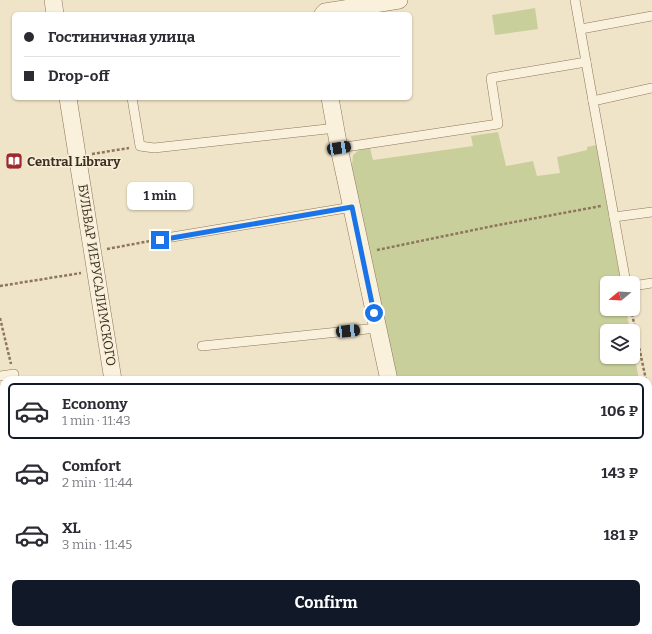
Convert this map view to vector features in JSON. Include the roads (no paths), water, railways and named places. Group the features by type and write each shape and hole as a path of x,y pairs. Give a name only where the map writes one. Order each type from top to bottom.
{"street":[{"path":"52,0 55,12"},
{"path":"325,12 399,0"},
{"name":"БУЛЬВАР ИЕРУСАЛИМСКОГО","path":"68,100 112,376"},
{"path":"330,100 339,148 387,376"}],"lane":[{"path":"575,0 625,276"},
{"path":"580,29 652,16"},
{"path":"339,148 498,124 491,78 586,62"},
{"path":"593,101 652,88"},
{"path":"132,100 140,146 154,148 336,128"},
{"path":"160,240 352,207"},
{"path":"614,217 652,212"},
{"path":"640,285 652,282"},
{"path":"202,346 378,328"}],"place":[{"name":"Central Library","path":"14,161"}]}
